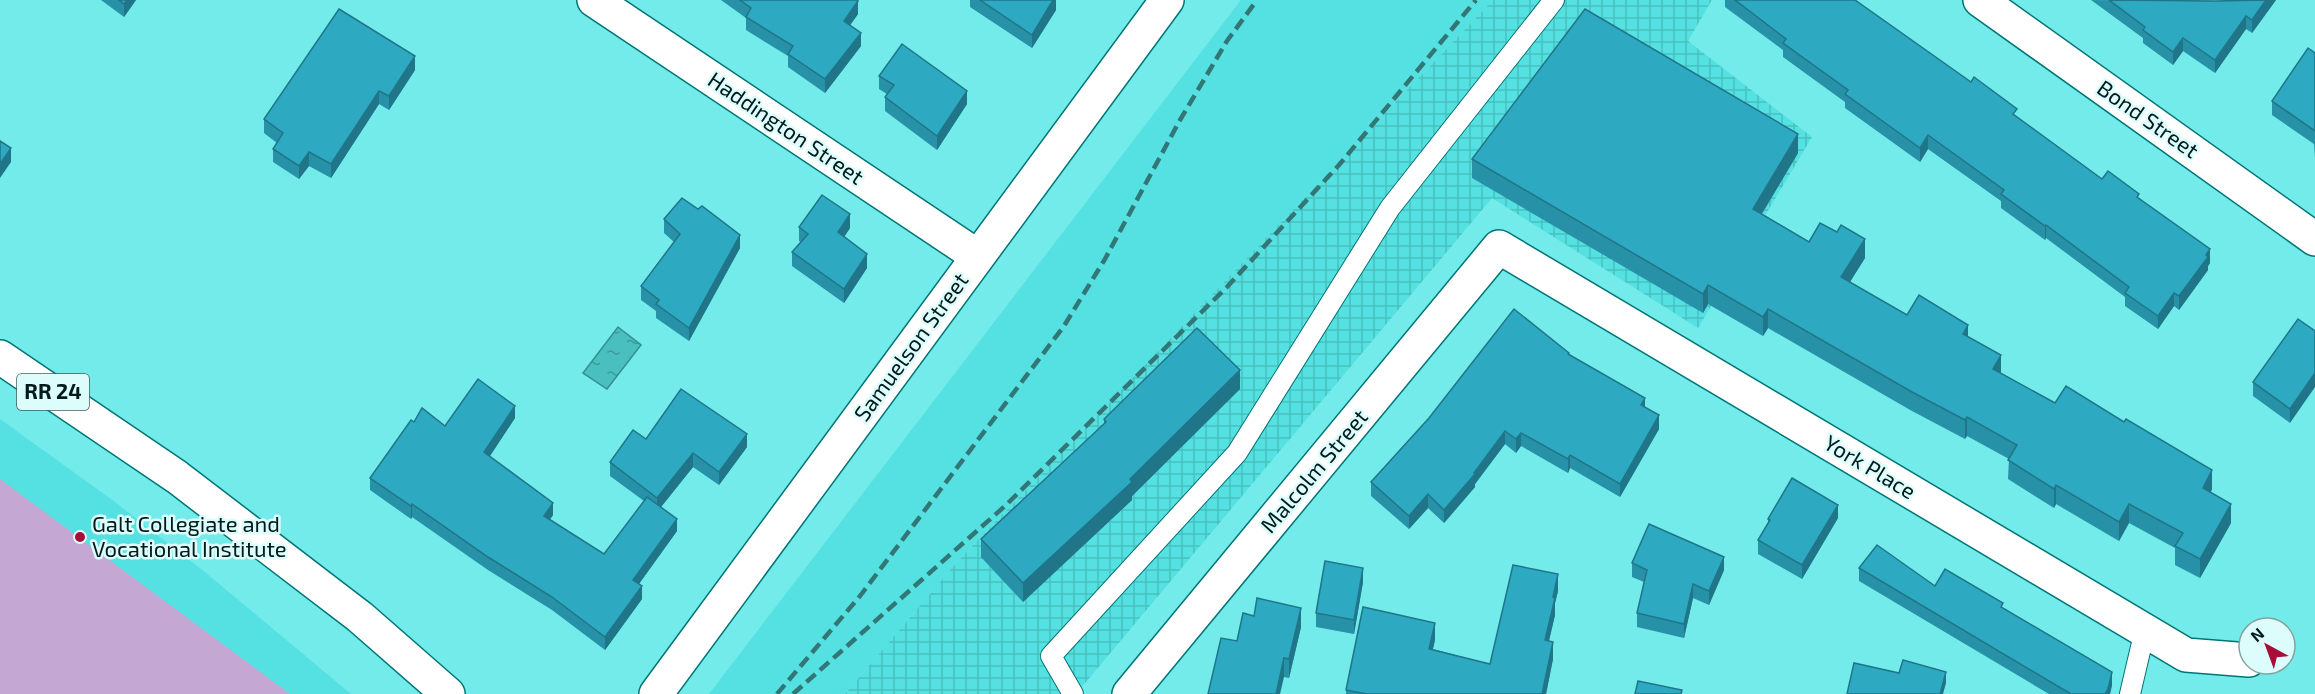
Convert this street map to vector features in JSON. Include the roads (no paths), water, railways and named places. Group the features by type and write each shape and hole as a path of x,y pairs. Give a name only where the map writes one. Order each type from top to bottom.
{"street":[{"name":"Haddington Street","path":"594,0 977,256"},
{"name":"Samuelson Street","path":"656,694 1167,0"},
{"name":"Bond Street","path":"1980,0 2315,239"},
{"name":"York Place","path":"1499,247 2186,655 2237,659"},
{"name":"Malcolm Street","path":"1129,694 1499,247"},
{"name":"RR 24","path":"0,357 177,477 360,617 448,694"}],"lane":[{"path":"1073,694 1051,656 1237,453 1390,208 1554,0"},
{"path":"2130,694 2145,630"}],"water":[{"path":"618,327 641,345 607,389 583,373"}],"railway":[{"path":"777,694 860,596 1064,326 1105,259 1180,120 1227,41 1257,0"},
{"path":"793,694 1005,506 1227,287 1339,165 1476,0"}],"place":[{"name":"Galt Collegiate and Vocational Institute","path":"80,537"}]}
